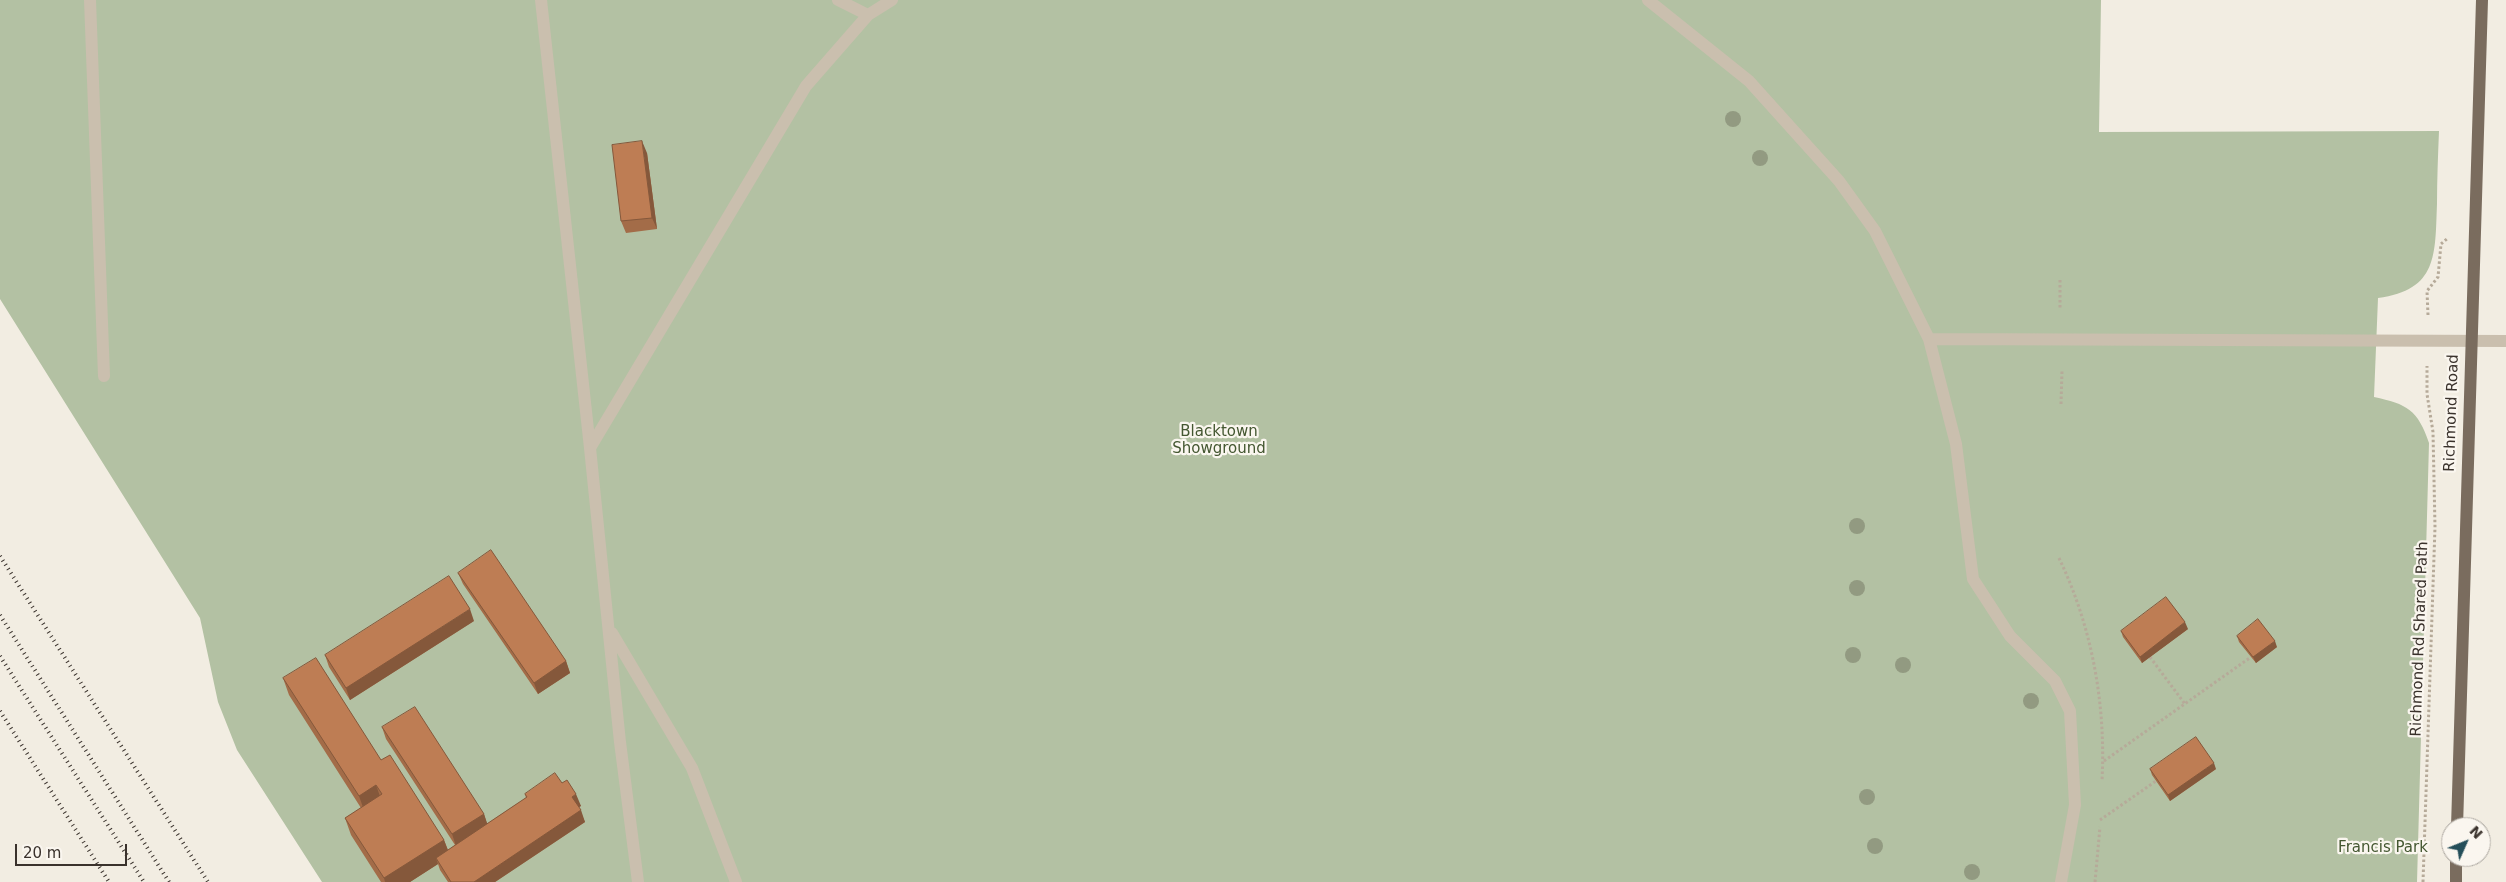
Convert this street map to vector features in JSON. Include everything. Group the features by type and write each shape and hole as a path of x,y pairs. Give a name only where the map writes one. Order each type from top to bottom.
{"main road":[{"name":"Richmond Road","path":"2457,817 2482,0"},
{"path":"2456,867 2456,882"}],"lane":[{"path":"90,0 104,376"},
{"path":"540,0 590,448 620,742 638,882"},
{"path":"838,0 868,15"},
{"path":"590,448 806,86 868,15 892,0"},
{"path":"1648,0 1748,81 1838,181 1875,231 1929,339 1956,444 1973,579 2010,636 2055,681 2070,711 2076,805 2061,882"},
{"path":"1929,339 2506,341"},
{"path":"609,628 692,768 736,882"}],"path":[{"path":"2427,291 2438,277 2441,244 2448,238"},
{"path":"2060,280 2060,308"},
{"path":"2061,404 2062,371"},
{"name":"Richmond Rd Shared Path","path":"2423,882 2435,527 2433,432 2428,398"},
{"path":"2150,657 2185,704"},
{"path":"2103,762 2251,657"},
{"path":"2100,820 2156,781"}],"green space":[{"name":"Blacktown Showground","path":"0,0 2101,0 2099,132 2439,131 2433,254 2423,278 2412,287 2398,294 2378,298 2374,397 2395,402 2410,410 2420,423 2429,443 2417,882 322,882 237,750 218,702 200,618 0,299"}],"building":[{"path":"642,141 652,218 621,221 612,145"},
{"path":"491,550 566,661 534,683 458,573"},
{"path":"449,576 470,609 346,688 325,655"},
{"path":"2166,597 2185,622 2140,657 2121,631"},
{"path":"2258,619 2275,641 2253,657 2237,636"},
{"path":"316,658 381,760 390,755 444,840 384,878 345,818 382,794 376,785 359,796 283,678"},
{"path":"415,707 484,814 452,834 382,727"},
{"path":"2196,737 2214,763 2168,795 2150,769"},
{"path":"555,773 562,783 567,780 576,794 572,797 581,810 474,882 451,882 436,858 527,797 525,794"}],"railway":[{"path":"0,556 208,882"},
{"path":"0,615 169,882"},
{"path":"0,656 144,882"},
{"path":"0,711 109,882"}],"park label":[{"name":"Francis Park","path":"2383,848"}]}
